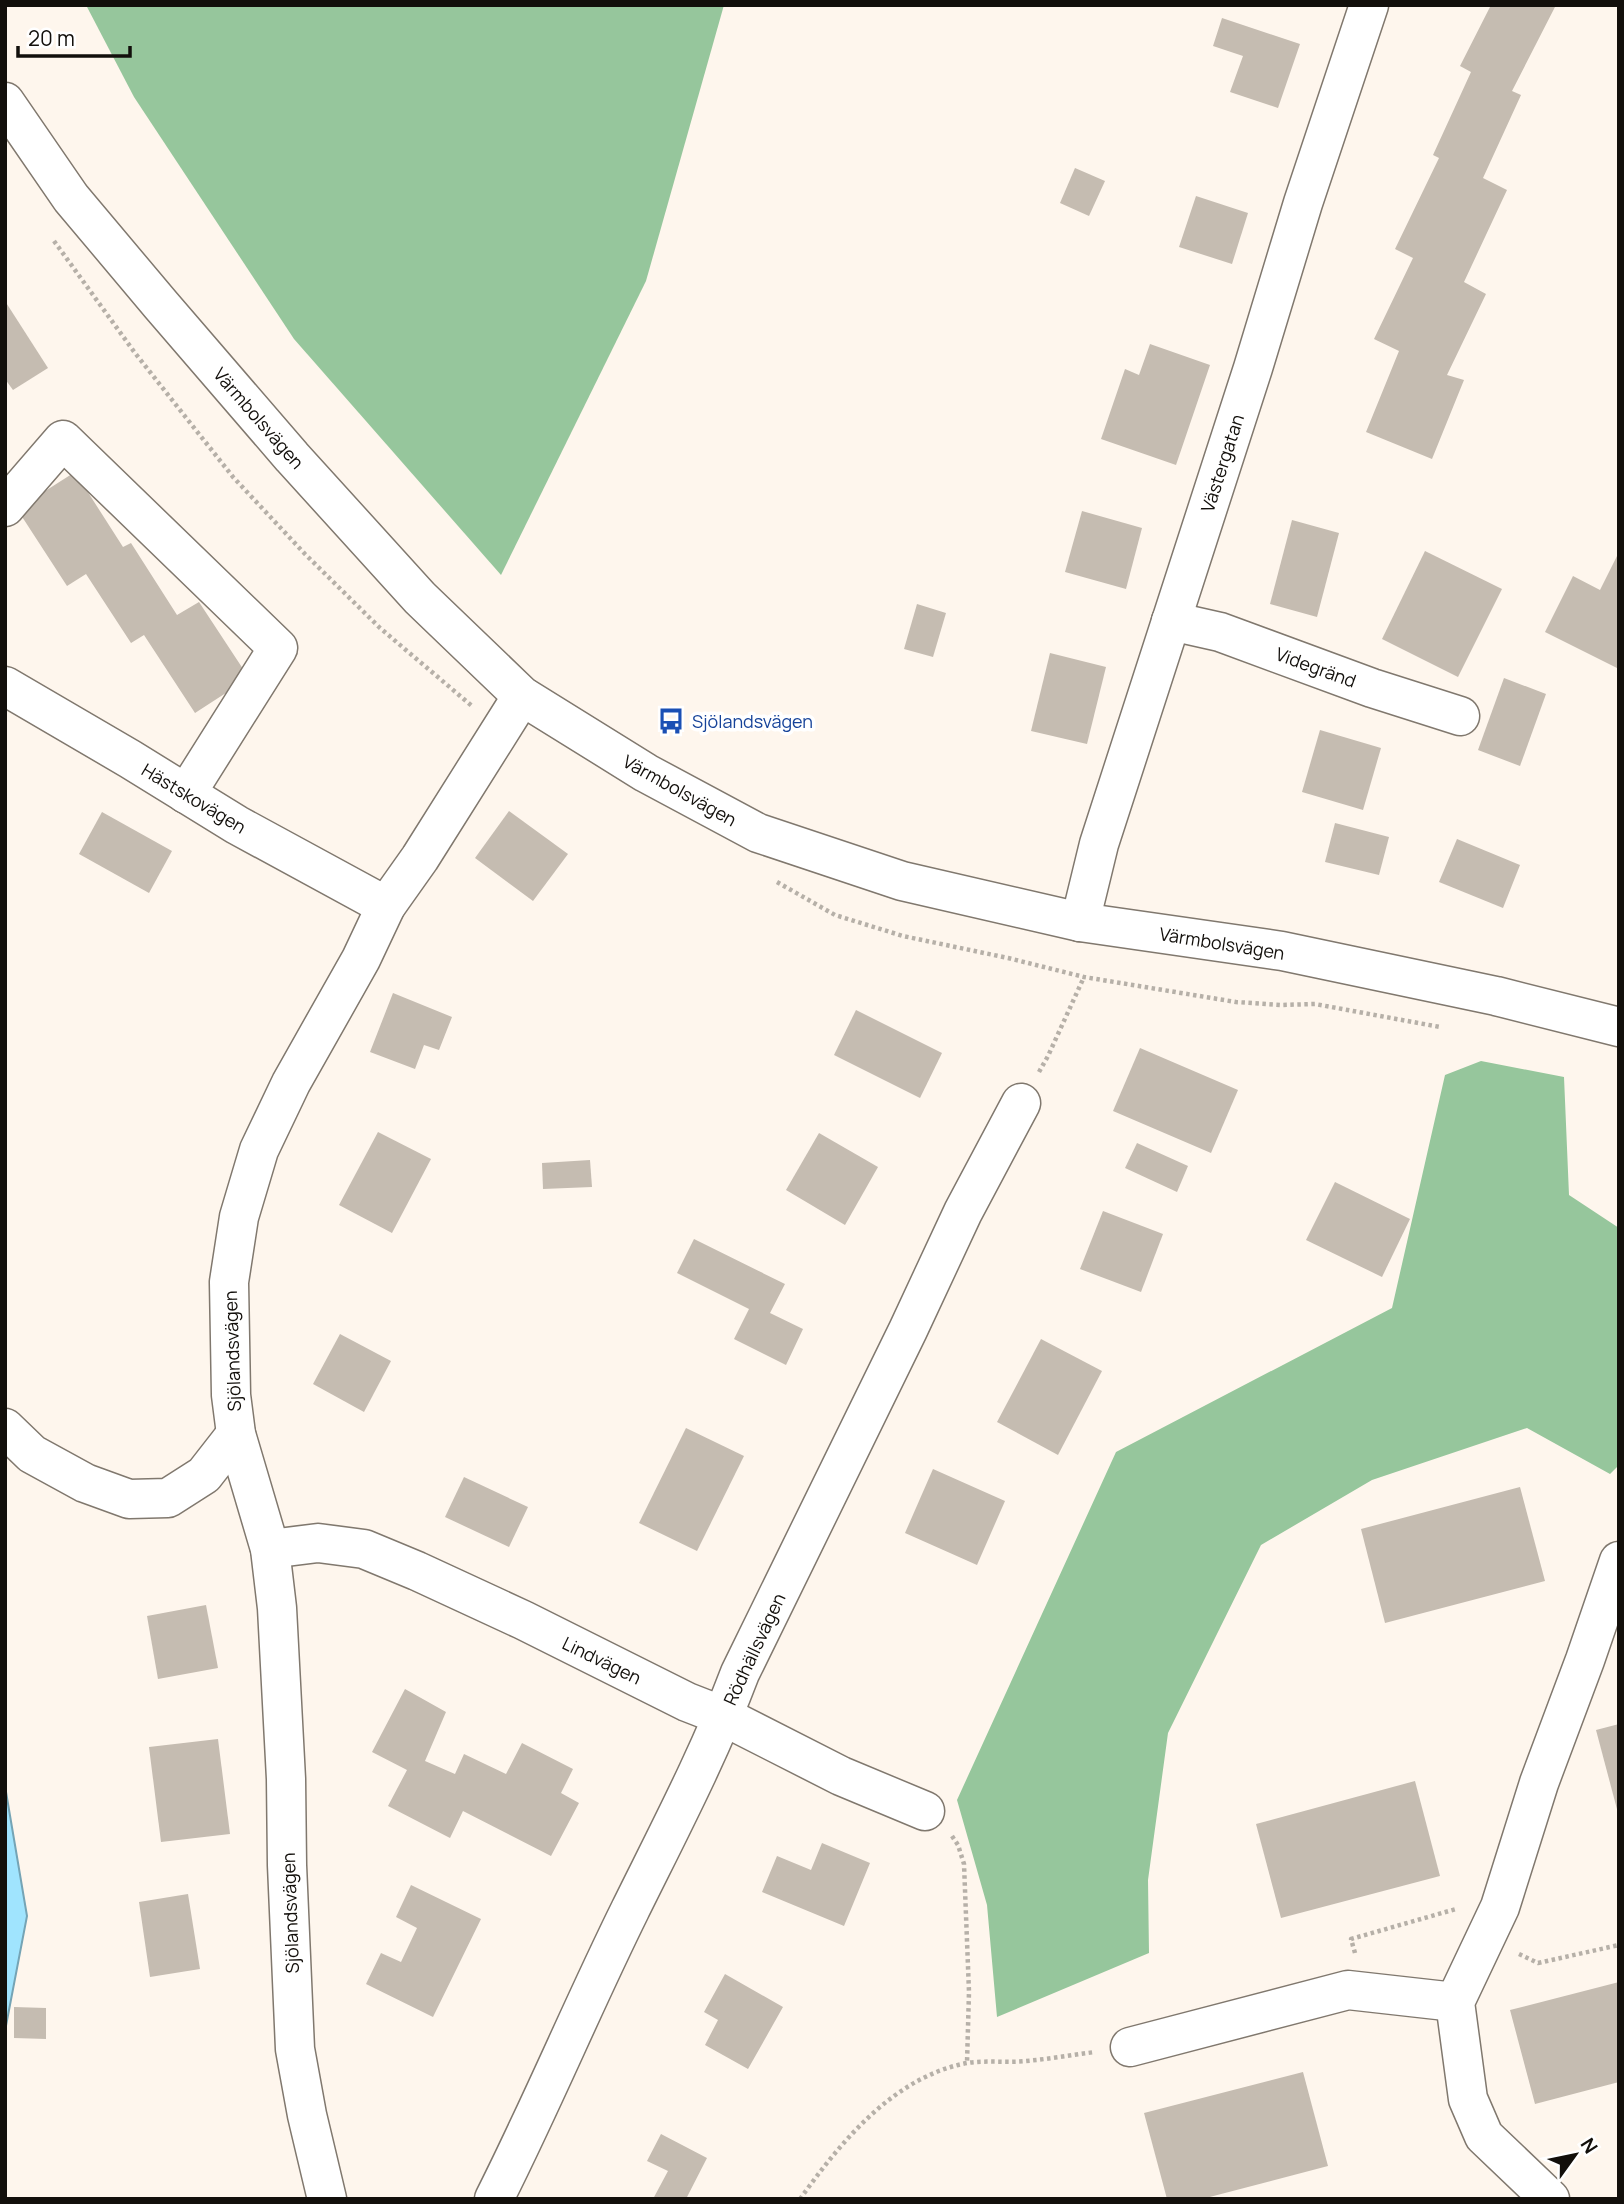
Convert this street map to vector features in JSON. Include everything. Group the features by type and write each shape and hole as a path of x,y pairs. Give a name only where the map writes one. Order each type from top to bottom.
{"street":[{"name":"Västergatan","path":"1080,922 1100,844 1253,368 1303,203 1369,5"},
{"name":"Värmbolsvägen","path":"5,102 71,198 231,386 420,598 513,711 646,773 758,833 902,881 1080,922 1282,951 1496,996 1619,1027"},
{"path":"5,506 63,440 278,648 186,794"},
{"name":"Videgränd","path":"1171,621 1220,632 1372,688 1460,716"},
{"name":"Hästskovägen","path":"5,686 237,825 386,906"},
{"name":"Sjölandsvägen","path":"327,2199 295,2049 277,1608 270,1549 236,1434 232,1395 229,1282 239,1217 259,1150 291,1083 361,960 386,906 420,858 513,711"},
{"name":"Rödhällsvägen","path":"494,2199 630,1910 685,1801 740,1673 963,1212 1021,1103"},
{"path":"5,1428 32,1454 85,1483 129,1499 169,1498 204,1475 236,1434"},
{"name":"Lindvägen","path":"270,1549 318,1543 364,1549 523,1620 841,1776 925,1811"},
{"path":"1550,2199 1484,2136 1468,2099 1455,2002 1504,1895 1539,1783 1619,1561"},
{"path":"1130,2047 1348,1990 1455,2002"}],"path":[{"path":"53,241 135,352 233,477 305,554 380,628 471,705 513,711"},
{"path":"769,878 835,915 903,936 1084,977 1236,1002 1315,1004 1447,1028"},
{"path":"1021,1103 1048,1056 1084,977"},
{"path":"925,1811 944,1825 958,1845 964,1864 969,1992 967,2063"},
{"path":"1351,1939 1504,1895"},
{"path":"1485,1938 1538,1963 1619,1945"},
{"path":"800,2199 837,2150 879,2108 919,2081 967,2063 1026,2061 1130,2047"}],"green space":[{"path":"86,5 724,5 646,281 501,575 294,339 134,97"},
{"path":"1481,1061 1564,1077 1569,1195 1619,1228 1619,1465 1610,1474 1527,1428 1372,1480 1261,1545 1168,1733 1148,1880 1149,1953 997,2017 987,1905 957,1800 1116,1452 1392,1308 1445,1075"}],"water":[{"path":"5,1786 27,1916 5,2031"}],"building":[{"path":"1491,5 1556,5 1512,91 1521,95 1483,178 1507,190 1464,282 1486,294 1447,375 1464,380 1432,459 1366,432 1399,351 1374,339 1413,258 1395,249 1439,158 1433,155 1471,72 1460,66"},
{"path":"1222,18 1300,44 1278,108 1230,92 1243,56 1213,46"},
{"path":"1075,168 1105,181 1089,216 1060,203"},
{"path":"1196,196 1248,213 1232,264 1179,247"},
{"path":"5,301 48,368 13,390 5,379"},
{"path":"1150,344 1210,365 1176,465 1101,439 1125,369 1139,375"},
{"path":"75,472 123,547 131,543 177,615 199,602 249,678 195,713 144,635 131,643 86,574 67,586 17,509"},
{"path":"1082,511 1142,528 1126,589 1065,572"},
{"path":"1292,520 1339,533 1317,617 1270,604"},
{"path":"1425,551 1502,589 1458,677 1382,639"},
{"path":"1617,556 1619,669 1545,632 1573,576 1600,590"},
{"path":"917,604 946,613 933,657 904,649"},
{"path":"1050,653 1106,667 1087,744 1031,731"},
{"path":"1504,678 1546,694 1520,766 1478,750"},
{"path":"1320,730 1381,748 1363,810 1302,792"},
{"path":"509,811 568,854 533,901 475,858"},
{"path":"102,812 172,851 149,893 79,854"},
{"path":"1335,823 1389,837 1379,875 1325,862"},
{"path":"1457,839 1520,865 1503,908 1439,882"},
{"path":"393,993 452,1017 439,1050 424,1045 415,1069 370,1052"},
{"path":"856,1010 942,1053 920,1098 834,1055"},
{"path":"1140,1048 1238,1090 1211,1153 1113,1111"},
{"path":"378,1132 431,1159 392,1233 339,1205"},
{"path":"819,1133 878,1167 845,1225 786,1190"},
{"path":"1137,1143 1188,1166 1177,1192 1125,1168"},
{"path":"590,1160 592,1187 543,1189 542,1163"},
{"path":"1335,1182 1410,1219 1382,1277 1306,1240"},
{"path":"1103,1211 1163,1234 1141,1292 1080,1269"},
{"path":"694,1239 785,1284 770,1313 803,1329 786,1365 734,1339 749,1309 677,1273"},
{"path":"340,1334 391,1361 364,1412 313,1384"},
{"path":"1041,1339 1102,1371 1058,1455 997,1422"},
{"path":"686,1428 744,1456 697,1551 639,1523"},
{"path":"933,1469 1005,1501 977,1565 905,1533"},
{"path":"464,1477 528,1507 509,1547 445,1517"},
{"path":"1520,1487 1545,1581 1385,1623 1361,1529"},
{"path":"206,1605 218,1668 158,1679 147,1616"},
{"path":"405,1689 446,1712 425,1761 455,1774 464,1754 506,1774 522,1743 573,1769 561,1793 579,1803 551,1856 463,1811 450,1838 388,1806 407,1770 372,1752"},
{"path":"1619,1724 1619,1813 1618,1813 1596,1730"},
{"path":"218,1739 230,1834 161,1842 149,1747"},
{"path":"1415,1781 1440,1876 1281,1918 1256,1824"},
{"path":"822,1843 870,1863 844,1926 762,1892 777,1856 811,1870"},
{"path":"411,1885 481,1919 433,2017 366,1984 381,1953 401,1962 417,1928 396,1917"},
{"path":"188,1894 200,1969 150,1977 139,1902"},
{"path":"725,1974 783,2007 748,2069 705,2045 718,2020 704,2012"},
{"path":"1619,1982 1619,2082 1535,2104 1510,2010"},
{"path":"14,2007 46,2008 46,2039 14,2038"},
{"path":"1303,2072 1328,2166 1202,2199 1167,2199 1144,2113"},
{"path":"661,2134 707,2158 686,2199 653,2199 668,2171 647,2161"}],"place":[{"name":"Sjölandsvägen","path":"671,721"}]}
